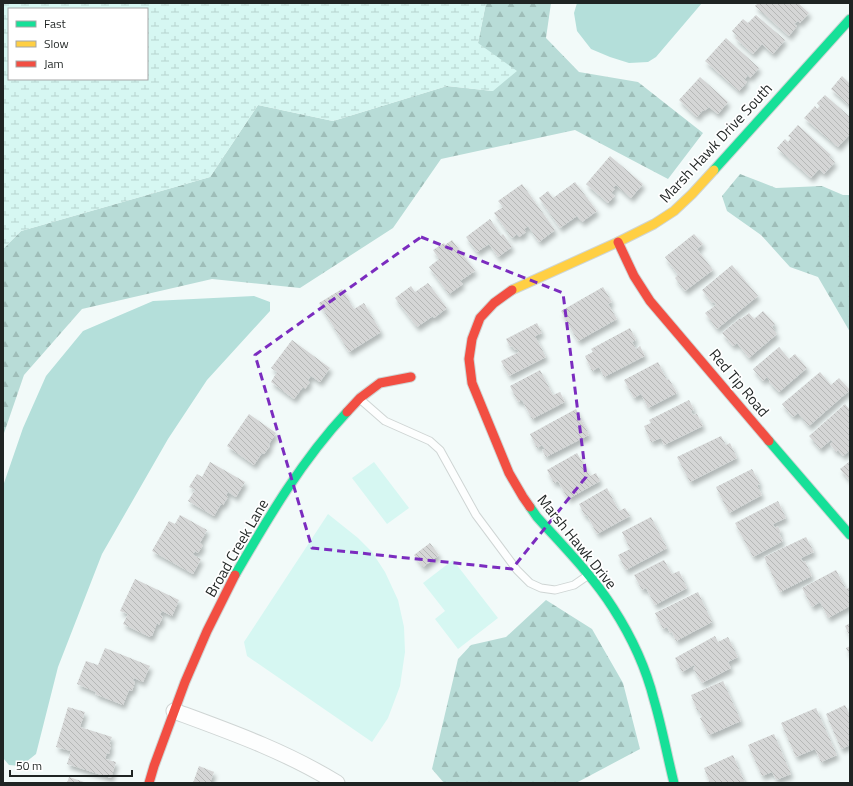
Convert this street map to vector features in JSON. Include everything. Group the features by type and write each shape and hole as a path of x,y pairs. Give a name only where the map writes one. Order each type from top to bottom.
{"street":[{"name":"Marsh Hawk Drive South","path":"480,318 508,290 618,242 654,224 674,211 692,194 848,23"},
{"name":"Red Tip Road","path":"618,242 634,276 650,301 850,535"},
{"name":"Marsh Hawk Drive","path":"480,318 472,339 469,359 472,383 510,473 523,497 538,517 589,575 613,608 629,637 644,669 654,699 674,783"},
{"name":"Broad Creek Lane","path":"149,783 185,682 207,632 235,575 259,534 303,466 335,425 360,398 380,383 410,377"},
{"path":"174,711 262,744 300,762 337,783"}],"lane":[{"path":"360,398 385,421 430,441 440,450 476,515 517,570 530,583 541,588 555,590 574,585 589,575"}],"highlighted area":[{"path":"421,237 563,293 586,477 512,569 312,548 255,355"}],"green space":[{"path":"3,3 486,3 478,43 517,71 493,91 447,86 333,121 258,105 210,177 21,231 3,249"},
{"path":"486,3 551,3 546,38 579,72 638,82 703,133 668,179 575,130 441,159 393,228 300,288 212,279 82,309 24,375 3,436 3,249 21,231 210,177 258,105 333,121 447,86 493,91 478,43"},
{"path":"740,174 776,188 822,186 843,195 850,195 850,332 818,277 790,267 761,235 727,211 722,196"},
{"path":"374,462 409,508 387,524 352,478"},
{"path":"328,514 358,538 372,552 385,572 398,600 404,627 405,652 400,686 388,718 372,742 247,656 244,642"},
{"path":"453,560 498,618 458,649 435,619 445,611 423,583"},
{"path":"546,600 592,629 623,683 640,749 576,783 444,783 432,769 458,659 471,645 506,637"}],"shaded area":[{"path":"577,3 702,3 656,57 648,62 629,63 591,49 577,31 574,13"},
{"path":"254,296 270,302 270,311 207,380 168,439 102,554 58,667 36,754 21,766 9,765 3,758 3,486 23,428 46,376 83,331 153,301"}],"building":[{"path":"758,3 798,3 809,13 800,23 798,21 794,24 797,26 789,36 755,6"},
{"path":"756,15 785,40 773,54 762,44 753,54 735,38 737,36 732,31 743,19 748,23"},
{"path":"726,38 759,68 750,78 748,75 744,80 747,82 739,91 705,61"},
{"path":"842,76 850,84 850,106 831,89"},
{"path":"700,77 728,102 718,114 709,107 704,111 703,110 697,117 679,100"},
{"path":"825,95 850,117 850,134 838,147 804,118 815,106 817,109 820,106 817,103"},
{"path":"798,125 831,155 829,157 835,162 824,174 819,169 811,178 777,148 785,139 788,142 791,138 788,136"},
{"path":"610,156 643,184 631,198 616,185 613,188 615,189 611,193 615,196 608,203 586,184"},
{"path":"575,182 597,211 582,222 577,216 560,228 539,198 548,191 553,198"},
{"path":"522,184 555,230 539,242 528,226 524,229 526,232 519,237 517,234 512,238 494,213 503,207 498,201"},
{"path":"490,219 501,236 503,234 512,247 498,257 489,244 477,252 466,237"},
{"path":"694,234 703,244 697,249 713,270 685,291 675,278 678,275 665,257"},
{"path":"452,240 475,271 460,281 463,284 449,294 429,267 439,259 433,250"},
{"path":"732,265 758,296 717,329 705,313 716,305 714,302 712,303 702,290"},
{"path":"428,283 447,308 434,318 433,316 417,327 395,298 411,286 415,292"},
{"path":"603,287 612,302 608,304 617,319 578,341 561,311"},
{"path":"342,289 354,309 364,303 381,332 349,352 319,303"},
{"path":"763,311 775,324 772,327 777,334 749,358 737,343 733,346 722,333 740,318 741,319 749,313 754,319"},
{"path":"537,323 542,333 535,336 546,357 509,376 501,361 519,352 512,346 510,347 506,339"},
{"path":"630,328 636,340 632,342 636,349 640,346 645,356 604,377 599,367 592,371 585,356 593,352 591,349"},
{"path":"292,340 330,368 320,382 311,376 308,380 310,382 305,389 303,387 294,399 271,382 277,372 271,368"},
{"path":"779,347 789,359 795,354 807,368 779,392 769,382 770,381 767,377 763,381 753,369"},
{"path":"658,362 667,380 669,379 677,393 648,408 641,394 634,398 624,380"},
{"path":"540,370 553,395 560,392 565,402 532,419 522,400 518,402 510,386"},
{"path":"820,372 831,385 839,378 850,390 809,426 798,413 793,417 782,404"},
{"path":"689,400 694,410 691,411 693,415 697,414 703,426 664,445 661,438 651,442 644,426 651,423 649,420"},
{"path":"845,404 850,410 850,450 843,456 838,450 836,452 830,444 833,442 831,440 820,449 809,436"},
{"path":"576,409 589,435 546,457 542,450 545,449 542,445 537,448 530,434"},
{"path":"249,414 276,433 269,444 270,446 264,454 262,453 254,465 227,446"},
{"path":"721,436 726,445 730,443 737,458 690,482 677,457"},
{"path":"577,453 590,476 596,473 600,481 568,499 558,481 554,483 547,470"},
{"path":"850,461 850,481 840,469"},
{"path":"210,462 245,482 236,497 228,492 226,495 228,497 223,505 221,504 214,516 188,501 195,490 189,487 197,474 202,477"},
{"path":"752,469 760,484 757,485 762,495 729,513 716,487"},
{"path":"607,488 619,511 625,508 630,516 597,534 587,515 585,516 579,504"},
{"path":"778,501 786,518 773,524 775,528 778,526 781,533 779,533 783,541 753,557 735,523"},
{"path":"180,515 207,530 200,543 203,545 198,553 195,551 193,555 201,559 193,574 152,551 169,521 175,524"},
{"path":"651,517 667,548 626,570 618,555 630,549 622,532"},
{"path":"806,537 814,552 801,558 803,562 805,561 812,576 780,592 764,557"},
{"path":"430,543 439,555 423,567 414,555"},
{"path":"664,560 672,574 679,571 687,588 655,605 646,588 642,590 634,575"},
{"path":"836,570 846,589 850,587 850,606 828,618 820,602 812,607 802,588"},
{"path":"135,579 179,600 172,616 162,611 160,615 163,617 159,625 157,623 152,636 150,637 123,624 128,614 120,611"},
{"path":"698,592 712,622 676,641 672,632 670,633 667,627 663,629 655,613"},
{"path":"850,623 850,637 845,626"},
{"path":"715,636 718,642 728,637 738,657 728,662 731,668 702,683 693,668 695,667 694,665 682,672 675,658"},
{"path":"850,646 850,656 846,648"},
{"path":"105,648 150,666 143,682 134,678 133,681 135,682 132,691 129,690 123,705 95,694 96,692 77,684 86,661 98,665"},
{"path":"723,681 741,721 709,735 700,718 702,717 699,710 697,710 691,695"},
{"path":"845,705 849,713 850,712 850,745 841,749 826,714"},
{"path":"68,707 85,712 80,727 112,737 109,744 111,745 109,754 107,753 105,759 116,762 111,778 67,764 71,751 56,747"},
{"path":"816,708 837,755 821,762 815,749 796,757 781,723"},
{"path":"774,734 791,774 776,780 772,772 762,776 748,745"},
{"path":"733,755 745,783 710,783 704,768"},
{"path":"199,766 214,772 210,783 193,783"},
{"path":"69,777 87,783 67,783"}],"traffic: fast":[{"path":"714,170 850,19"},
{"path":"235,575 286,490 315,450 347,412"},
{"path":"769,441 850,535"},
{"path":"530,507 596,584 613,608 632,641 651,688 660,720 674,783"}],"traffic: slow":[{"path":"512,290 654,224 674,211 714,170"}],"traffic: jam":[{"path":"618,242 634,276 650,301 769,441"},
{"path":"512,290 494,303 480,318 472,339 469,359 472,383 509,473 530,507"},
{"path":"347,412 360,398 380,383 411,377"},
{"path":"149,783 185,682 207,631 235,575"}]}
